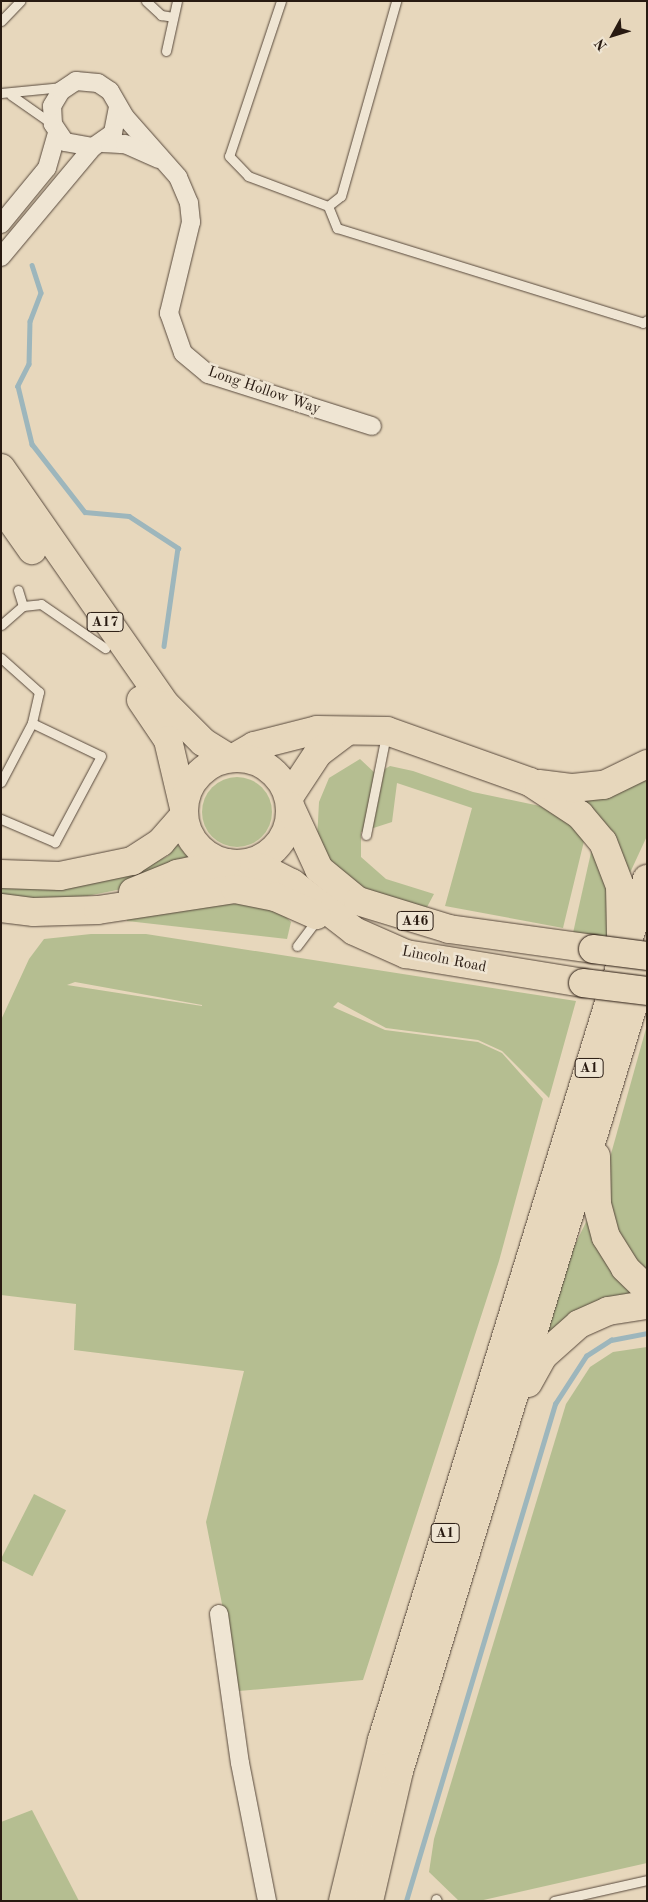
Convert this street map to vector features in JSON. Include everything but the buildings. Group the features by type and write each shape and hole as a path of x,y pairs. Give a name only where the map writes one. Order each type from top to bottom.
{"highway":[{"name":"A17","path":"1,468 166,705 203,742 232,758"},
{"name":"A17","path":"1,506 105,648 168,740 184,812"},
{"path":"1,874 60,876 132,861 161,842 184,812 200,773 254,746 317,730 345,733 387,731 530,782 588,788 618,781 647,764"},
{"path":"184,812 200,848 230,863 256,860 275,848 287,829 290,802 318,753 345,733"},
{"path":"232,758 270,769 290,802"},
{"path":"530,782 580,815 611,856 621,900 620,966"},
{"name":"Lincoln Road","path":"290,802 319,870 358,901 449,929 647,956"},
{"name":"Lincoln Road","path":"230,863 262,868 292,882 354,931 422,959 647,991"},
{"name":"A46","path":"66,911 230,863"},
{"name":"A1","path":"343,1901 382,1740 647,879"},
{"name":"A46","path":"1,908 66,911 235,889 275,897 354,931"},
{"name":"A1","path":"369,1901 399,1772 647,960"},
{"path":"596,1129 600,1221 615,1253 647,1289"},
{"path":"498,1444 533,1372 554,1343 594,1316 647,1305"}],"street":[{"path":"1,224 47,168 55,128 52,106 68,85 86,80 98,83 110,91 118,107 118,125 98,145 1,257"},
{"name":"Long Hollow Way","path":"118,107 182,184 190,212 169,303 170,324 183,353 213,376 372,426"},
{"path":"55,128 71,145 98,145"},
{"name":"Long Hollow Way","path":"98,145 125,144 166,163"},
{"path":"219,1614 240,1763 267,1901"}],"lane":[{"path":"1,21 20,1"},
{"path":"146,1 161,15 173,17"},
{"path":"166,51 177,1"},
{"path":"281,1 229,156 248,176 328,206 337,228 643,323 647,320"},
{"path":"328,206 341,196 396,1"},
{"path":"6,94 68,85"},
{"path":"6,94 55,128"},
{"path":"18,590 23,606"},
{"path":"1,625 23,606 49,606 105,648"},
{"path":"1,782 32,723 39,692 2,661"},
{"path":"1,819 55,842 101,756 32,723"},
{"path":"366,835 387,731"},
{"path":"297,946 318,916"},
{"path":"554,1901 647,1880"}],"green space":[{"path":"360,759 376,774 390,766 413,771 473,792 540,806 565,821 585,837 563,928 445,906 472,808 397,783 392,822 361,832 361,857 386,879 434,894 426,909 361,890 333,869 317,840 319,802 329,778"},
{"path":"647,773 647,836 629,875 573,795"},
{"path":"237,777 250,780 262,787 269,799 272,812 269,825 262,837 250,844 237,847 224,844 212,837 205,825 202,812 205,799 212,787 224,780"},
{"path":"177,844 191,861 122,889 67,900 1,898 1,885 57,887 123,877 168,856"},
{"path":"592,848 610,886 609,936 573,933"},
{"path":"244,896 281,912 291,922 287,939 127,921 126,911"},
{"path":"91,934 146,934 576,1001 549,1098 502,1051 478,1040 386,1028 338,1002 333,1007 385,1030 478,1042 502,1053 543,1099 499,1261 363,1680 239,1691 206,1522 244,1371 74,1350 76,1304 1,1295 1,1020 29,959 44,939","holes":["75,982 202,1006 67,985"]},
{"path":"647,1025 647,1273 617,1243 604,1179"},
{"path":"589,1216 647,1296 539,1346 564,1267"},
{"path":"647,1347 647,1863 479,1901 459,1901 429,1872 434,1839 566,1404 590,1367 613,1352"},
{"path":"34,1494 66,1510 32,1576 1,1559"},
{"path":"32,1810 79,1901 1,1901 1,1822"}],"waterway":[{"path":"32,265 41,293 30,321 29,364 18,386 32,444 85,512 129,516 178,548 164,646"},
{"path":"406,1901 555,1404 586,1356 611,1340 647,1333"}]}
